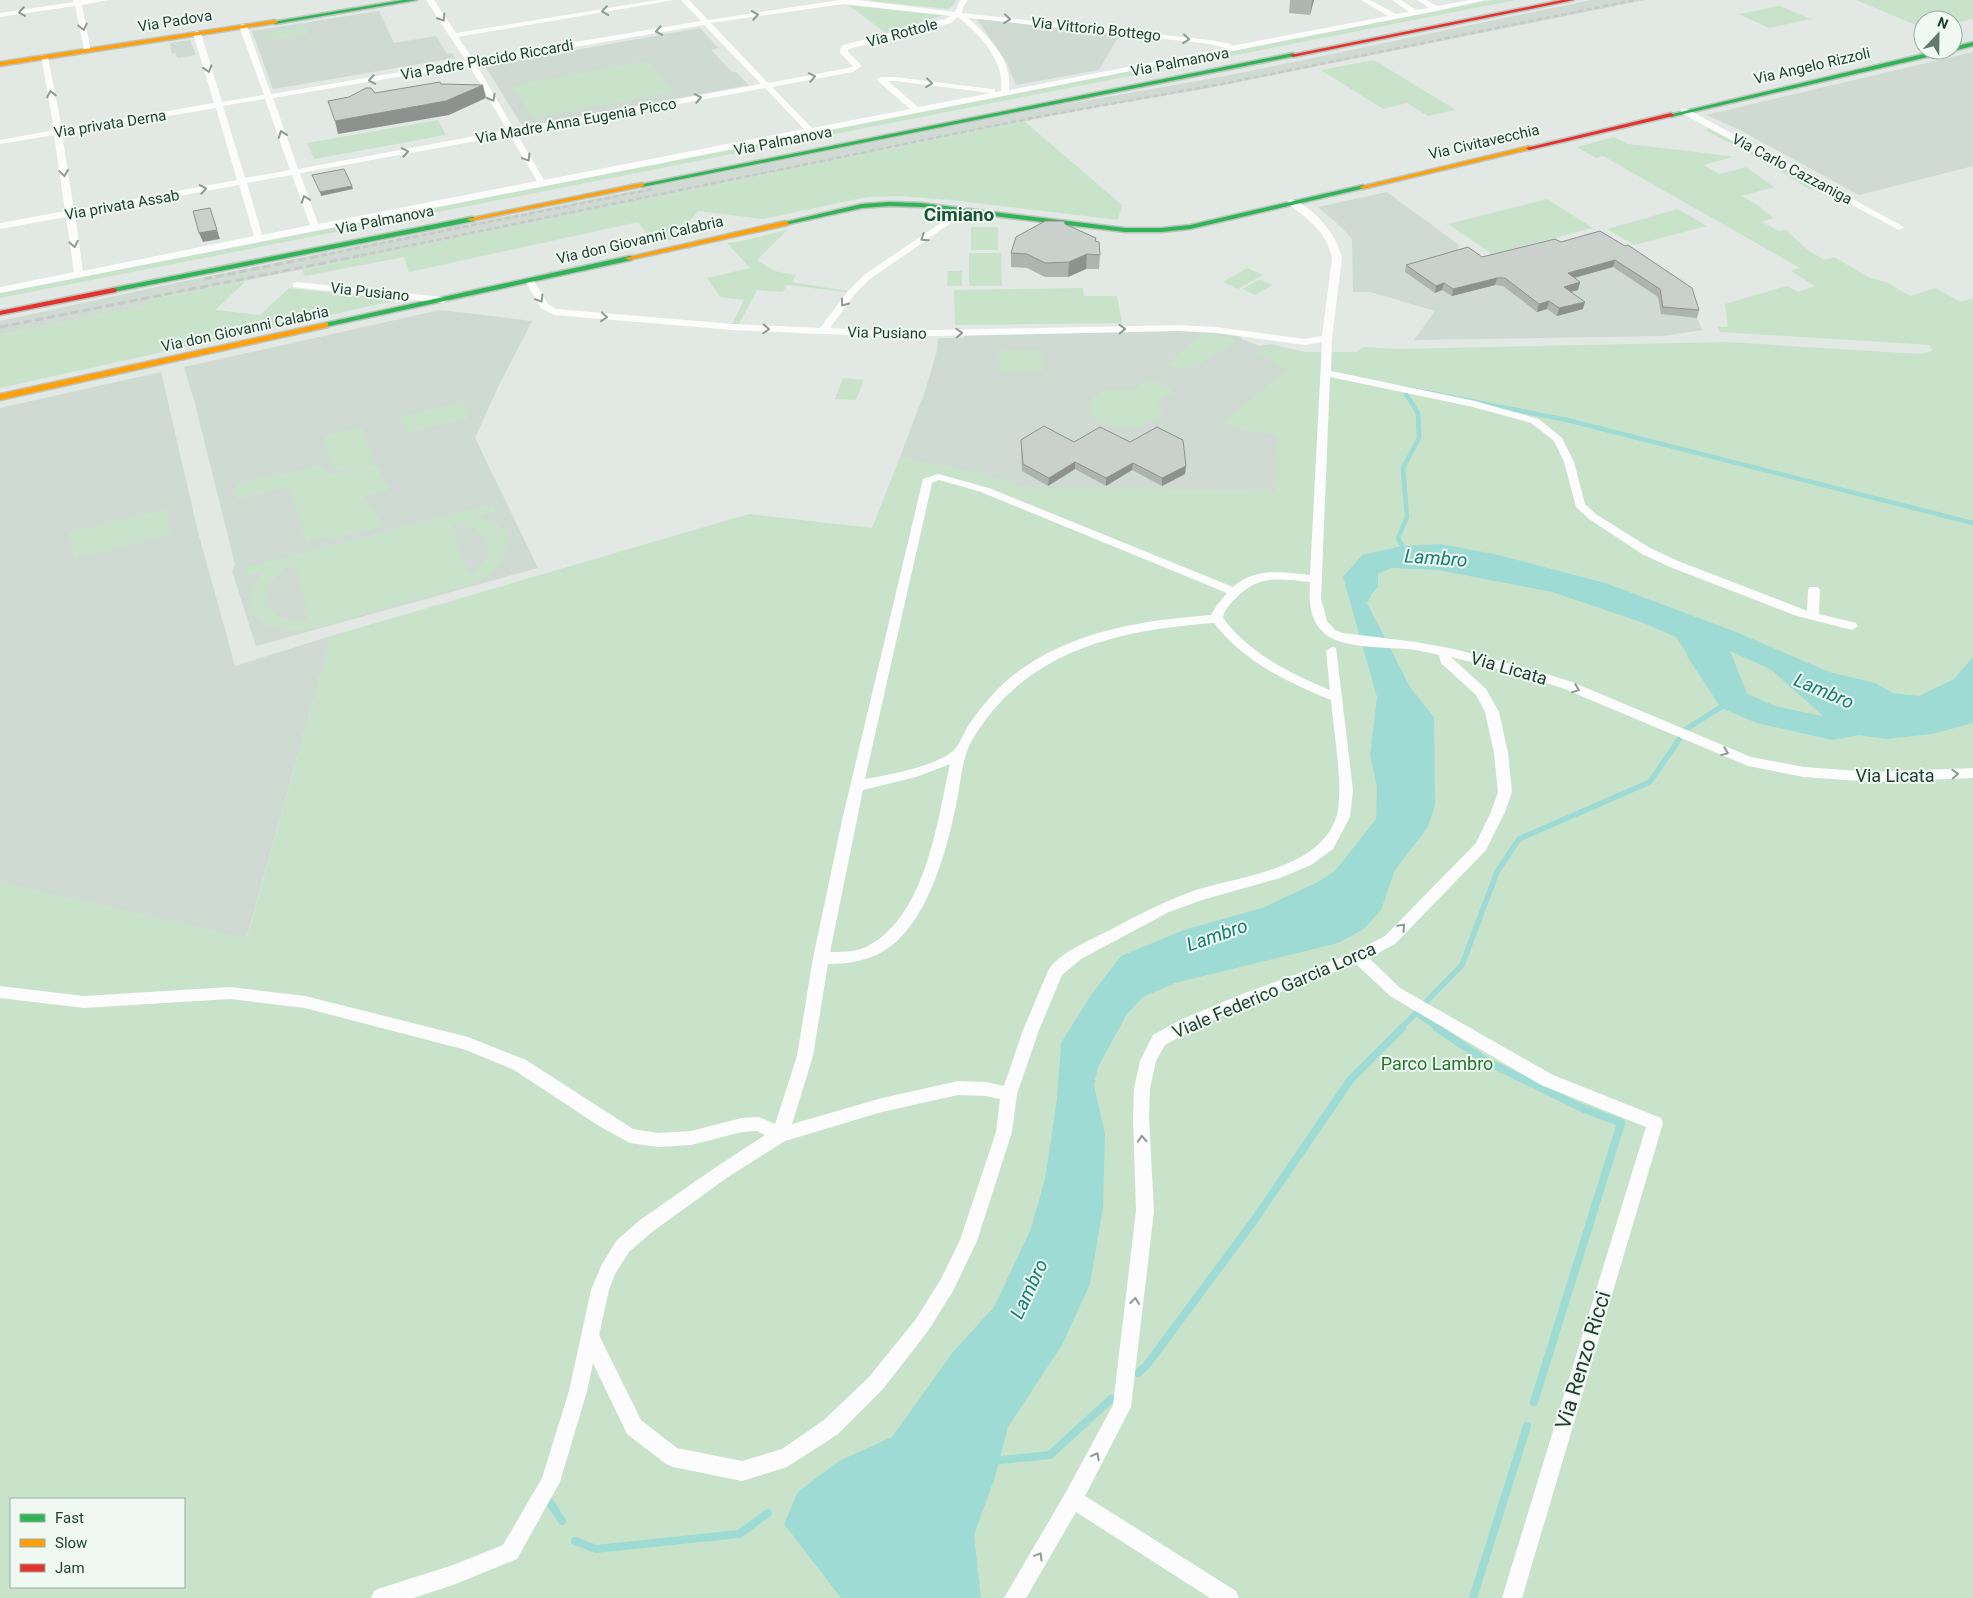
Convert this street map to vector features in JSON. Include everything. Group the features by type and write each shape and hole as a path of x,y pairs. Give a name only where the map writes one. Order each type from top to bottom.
{"main road":[{"name":"Via Padova","path":"0,64 414,0"},
{"name":"Via Palmanova","path":"0,304 1537,0"},
{"name":"Via Palmanova","path":"0,313 1571,0"},
{"name":"Via Angelo Rizzoli","path":"1684,111 1913,58"},
{"name":"Via Civitavecchia","path":"1291,202 1684,111"},
{"name":"Via don Giovanni Calabria","path":"0,398 856,207 906,204 1111,229 1149,231 1196,226 1291,202"}],"street":[{"path":"0,15 78,2 105,0"},
{"path":"430,0 471,63 542,183"},
{"path":"453,36 670,0"},
{"path":"685,0 810,131"},
{"name":"Via Padre Placido Riccardi","path":"219,105 838,0"},
{"name":"Via Vittorio Bottego","path":"838,0 1210,42 1232,48"},
{"path":"916,110 881,79 895,78 1005,93 1005,72 995,54 971,24 958,14 959,7 964,0"},
{"path":"1365,0 1394,17"},
{"path":"1396,0 1415,13"},
{"path":"1420,0 1436,9"},
{"name":"Via Palmanova","path":"0,290 1481,0"},
{"path":"78,2 88,50"},
{"name":"Via Rottole","path":"857,68 857,64 845,54 844,49 948,20 958,14"},
{"path":"243,26 315,227"},
{"path":"197,33 259,238"},
{"path":"44,56 80,274"},
{"name":"Via Madre Anna Eugenia Picco","path":"243,182 857,68"},
{"name":"Via privata Derna","path":"0,142 219,105"},
{"name":"Via Carlo Cazzaniga","path":"1684,111 1900,227"},
{"name":"Via privata Assab","path":"0,226 243,182"},
{"name":"Via Licata","path":"1291,202 1326,229 1335,246 1336,273 1327,338 1327,372 1316,579 1316,608 1319,619 1326,628 1335,635 1353,639 1421,647 1445,654 1450,652 1523,671 1567,685 1729,754 1765,765 1804,772 1872,777 1973,773"},
{"path":"823,331 851,293 867,278 964,210"},
{"name":"Via Pusiano","path":"530,280 545,307 555,312 722,326 913,334 1171,328 1210,329 1308,342 1327,338"},
{"name":"Via Pusiano","path":"296,285 443,300"},
{"path":"1327,372 1475,404 1535,420 1557,438 1569,462 1580,505 1593,518 1646,550 1674,564 1813,616 1852,626"},
{"path":"780,1135 806,1056 821,958 857,786 927,481 933,478 950,479 985,490 1234,592"},
{"path":"1217,619 1219,611 1234,592 1247,580 1262,575 1316,579"},
{"path":"1813,616 1814,590"},
{"path":"1217,619 1228,632 1259,658 1309,687 1337,698"},
{"path":"821,958 851,957 878,947 898,928 914,907 934,863 960,751 980,719 1006,689 1024,673 1057,653 1101,635 1163,622 1217,619"},
{"path":"590,1338 634,1427 673,1457 742,1471 787,1457 831,1427 876,1383 922,1325 946,1285 968,1241 1004,1132 1009,1094 1031,1030 1056,972 1076,956 1164,908 1200,895 1275,874 1306,861 1328,845 1343,817 1346,790 1332,651"},
{"name":"Viale Federico Garcia Lorca","path":"1014,1598 1073,1499 1122,1407 1145,1211 1141,1118 1142,1088 1148,1061 1159,1040 1186,1025 1245,999 1358,957 1390,940 1481,846 1498,812 1505,792 1502,753 1492,712 1481,692 1445,660 1445,654"},
{"path":"857,786 928,769 945,762 960,751"},
{"name":"Via Renzo Ricci","path":"1358,957 1395,992 1548,1080 1655,1123 1512,1598"},
{"path":"0,992 84,1002 230,992 305,1002 468,1044 520,1065 630,1136 658,1140 691,1138 742,1125 759,1124 780,1135"},
{"path":"381,1598 454,1576 510,1552 550,1482 567,1432 600,1290 608,1270 623,1246 646,1226 722,1172 780,1135 882,1105 958,1088 986,1089 1009,1094"},
{"path":"1073,1499 1229,1598"}],"shaded area":[{"path":"1591,0 1645,0 1204,89 1086,109 940,138 488,233 146,300 147,305 0,335 0,321 185,281 1039,109 1231,75"},
{"path":"379,11 394,43 436,36 447,54 452,53 455,58 273,89 252,31"},
{"path":"976,18 1120,34 1099,70 1016,85 1007,63"},
{"path":"700,28 718,48 711,50 732,72 736,72 749,85 523,127 485,66"},
{"path":"190,40 196,55 177,58 176,53 172,54 170,43"},
{"path":"1973,52 1973,166 1859,195 1738,129 1706,115 1939,60 1963,60 1963,54"},
{"path":"1387,192 1459,245 1458,249 1480,264 1600,234 1697,318 1702,330 1664,336 1414,340 1435,311 1371,292 1353,292 1352,239 1318,207"},
{"path":"440,310 532,321 498,387 475,438 538,568 256,646 232,571 235,565 184,367"},
{"path":"1190,330 1238,335 1242,339 1259,346 1270,344 1304,352 1285,481 1212,574 1005,482 900,457 925,391 937,351 938,338"},
{"path":"161,372 198,532 235,666 331,636 241,958 0,905 0,408"}],"green space":[{"path":"957,0 949,9 870,1"},
{"path":"1493,0 1516,0 0,298 0,293"},
{"path":"1856,0 1973,0 1973,19 1963,22 1963,10 1913,10 1913,24"},
{"path":"848,5 943,15 886,33"},
{"path":"1780,6 1811,19 1769,28 1739,14"},
{"path":"305,26 309,34 269,40 266,33"},
{"path":"1374,60 1456,110 1428,116 1407,103 1383,109 1321,70"},
{"path":"648,61 674,92 533,118 511,86"},
{"path":"438,120 446,135 314,159 307,143"},
{"path":"1024,121 1122,205 1118,220 951,200 898,196 867,197 763,219 698,211 676,238 654,244 638,222 409,272 404,257 305,276 302,270"},
{"path":"1710,129 1811,183 1812,191 1766,162 1705,130"},
{"name":"Parco Lambro","path":"1614,137 1628,144 1730,156 1732,157 1704,165 1719,174 1746,167 1774,187 1741,196 1758,205 1773,218 1762,222 1779,231 1786,230 1808,250 1824,260 1834,257 1870,278 1886,282 1910,296 1936,288 1960,302 1973,298 1973,1598 0,1598 0,882 247,938 331,636 749,514 872,528 900,457 981,473 1023,487 1275,491 1278,436 1239,429 1222,422 1288,370 1254,352 1270,345 1304,352 1357,352 1363,347 1398,349 1727,342 1921,354 1932,351 1930,345 1720,332 1718,327 1728,327 1725,304 1787,286 1798,292 1815,286 1791,271 1800,268 1603,156 1596,158 1577,147"},
{"path":"1547,199 1593,228 1492,254 1448,224"},
{"path":"1678,209 1707,226 1634,245 1607,229"},
{"path":"971,227 998,227 998,250 971,250"},
{"path":"787,230 757,260 774,271 796,275 792,282 847,291 787,285 783,292 757,290 739,324 732,324 744,300 720,297 707,278 750,268 727,243"},
{"path":"969,253 1001,253 1002,286 969,286"},
{"path":"1247,268 1263,275 1238,289 1223,282"},
{"path":"948,271 962,271 962,286 947,286"},
{"path":"1260,279 1273,285 1255,295 1242,289"},
{"path":"244,281 215,310 260,315 289,288 398,300 0,388 0,335 146,305 146,300"},
{"path":"1083,288 1084,296 1117,296 1122,323 955,325 954,290"},
{"path":"1203,333 1238,340 1204,362 1185,368 1166,365"},
{"path":"1040,350 1043,371 1000,372 998,351"},
{"path":"843,378 864,380 856,400 835,399"},
{"path":"1147,380 1166,386 1173,392 1158,401 1162,416 1142,425 1118,428 1091,415 1089,400 1106,390 1133,390"},
{"path":"462,402 469,418 406,433 399,417"},
{"path":"362,427 374,462 334,471 323,436"},
{"path":"320,465 330,475 377,465 390,490 363,496 385,527 306,542 289,487 237,499 234,485"},
{"path":"493,504 497,511 474,517 490,521 501,527 506,535 508,544 499,564 477,582 307,630 277,628 265,624 256,618 251,610 249,600 253,587 263,572 245,576 243,568","holes":["450,524 474,528 487,541 489,550 486,558 480,567 469,575","295,564 309,619 309,620 292,620 279,616 271,610 267,601 267,591 272,581 281,572"]},
{"path":"166,509 170,534 74,558 69,533"}],"water":[{"path":"1440,544 1494,554 1605,583 1736,632 1829,672 1875,683 1893,693 1919,696 1954,679 1973,657 1973,723 1932,734 1886,739 1858,735 1830,722 1770,669 1730,651 1749,698 1711,690 1676,637 1641,622 1552,592 1438,570 1391,568 1378,574 1378,587 1367,603 1410,687 1434,717 1435,805 1428,827 1395,870 1381,910 1364,929 1338,943 1175,983 1143,997 1127,1014 1098,1067 1094,1085 1105,1134 1103,1208 1090,1284 1062,1345 1008,1427 995,1477 974,1535 981,1598 841,1598 784,1524 798,1492 839,1461 892,1437 953,1352 994,1307 1030,1231 1045,1179 1057,1099 1061,1043 1091,995 1121,956 1184,930 1262,908 1316,883 1335,871 1376,819 1377,787 1370,755 1377,697 1343,577 1362,555 1402,546"}],"building":[{"path":"440,82 441,84 483,85 446,101 335,121 328,101 349,97 366,88 371,88 375,93"},
{"path":"344,169 352,186 320,192 312,175"},
{"path":"210,208 217,230 199,233 193,211"},
{"path":"1045,221 1064,221 1065,224 1096,238 1095,241 1099,242 1100,255 1087,254 1069,262 1045,263 1027,254 1011,253 1016,237"},
{"path":"1600,231 1625,246 1628,245 1692,288 1699,310 1663,307 1660,289 1615,260 1568,273 1580,282 1564,287 1585,302 1559,308 1549,301 1539,304 1505,278 1497,278 1453,289 1444,283 1436,286 1406,265 1468,247 1482,257 1555,239 1561,242"},
{"path":"1044,426 1074,442 1100,427 1130,442 1157,427 1183,440 1186,466 1162,478 1133,463 1106,478 1075,462 1049,478 1023,464 1021,440"}],"waterway":[{"path":"1405,388 1567,420 1973,523"},
{"path":"1405,551 1398,538 1407,517 1403,468 1419,438 1418,413 1406,394"},
{"name":"Lambro","path":"1702,656 1732,700 1768,715 1832,729 1887,720"},
{"path":"1685,730 1732,700"},
{"path":"1426,1002 1462,965 1497,872 1519,839 1650,782 1680,738"},
{"path":"1400,1029 1416,1013 1439,1029"},
{"path":"1138,1373 1146,1366 1253,1222 1351,1079 1402,1028"},
{"path":"1437,1028 1486,1061 1582,1108 1621,1123 1534,1402"},
{"path":"992,1461 1050,1455 1111,1399"},
{"path":"1473,1598 1527,1426"},
{"path":"549,1501 562,1521"},
{"path":"575,1541 596,1549 739,1534 768,1513"}],"railway":[{"path":"353,257 1032,118 1227,83 1634,0"},
{"path":"313,257 653,189"},
{"path":"204,279 319,256"},
{"path":"0,327 359,256"}],"traffic: fast":[{"path":"275,22 414,0"},
{"path":"1963,46 1973,44"},
{"path":"642,185 1293,55"},
{"path":"1671,115 1913,58"},
{"path":"785,223 862,206 889,204 921,205 1125,230 1161,230 1190,227 1363,187"},
{"path":"113,290 471,219"},
{"path":"325,325 629,258"}],"traffic: slow":[{"path":"0,64 275,22"},
{"path":"1363,187 1529,148"},
{"path":"471,219 642,185"},
{"path":"629,258 785,223"},
{"path":"0,397 325,325"}],"traffic: jam":[{"path":"1293,55 1571,0"},
{"path":"1529,148 1671,115"},
{"path":"0,313 113,290"}],"district":[{"name":"Cimiano","path":"959,214"}]}
